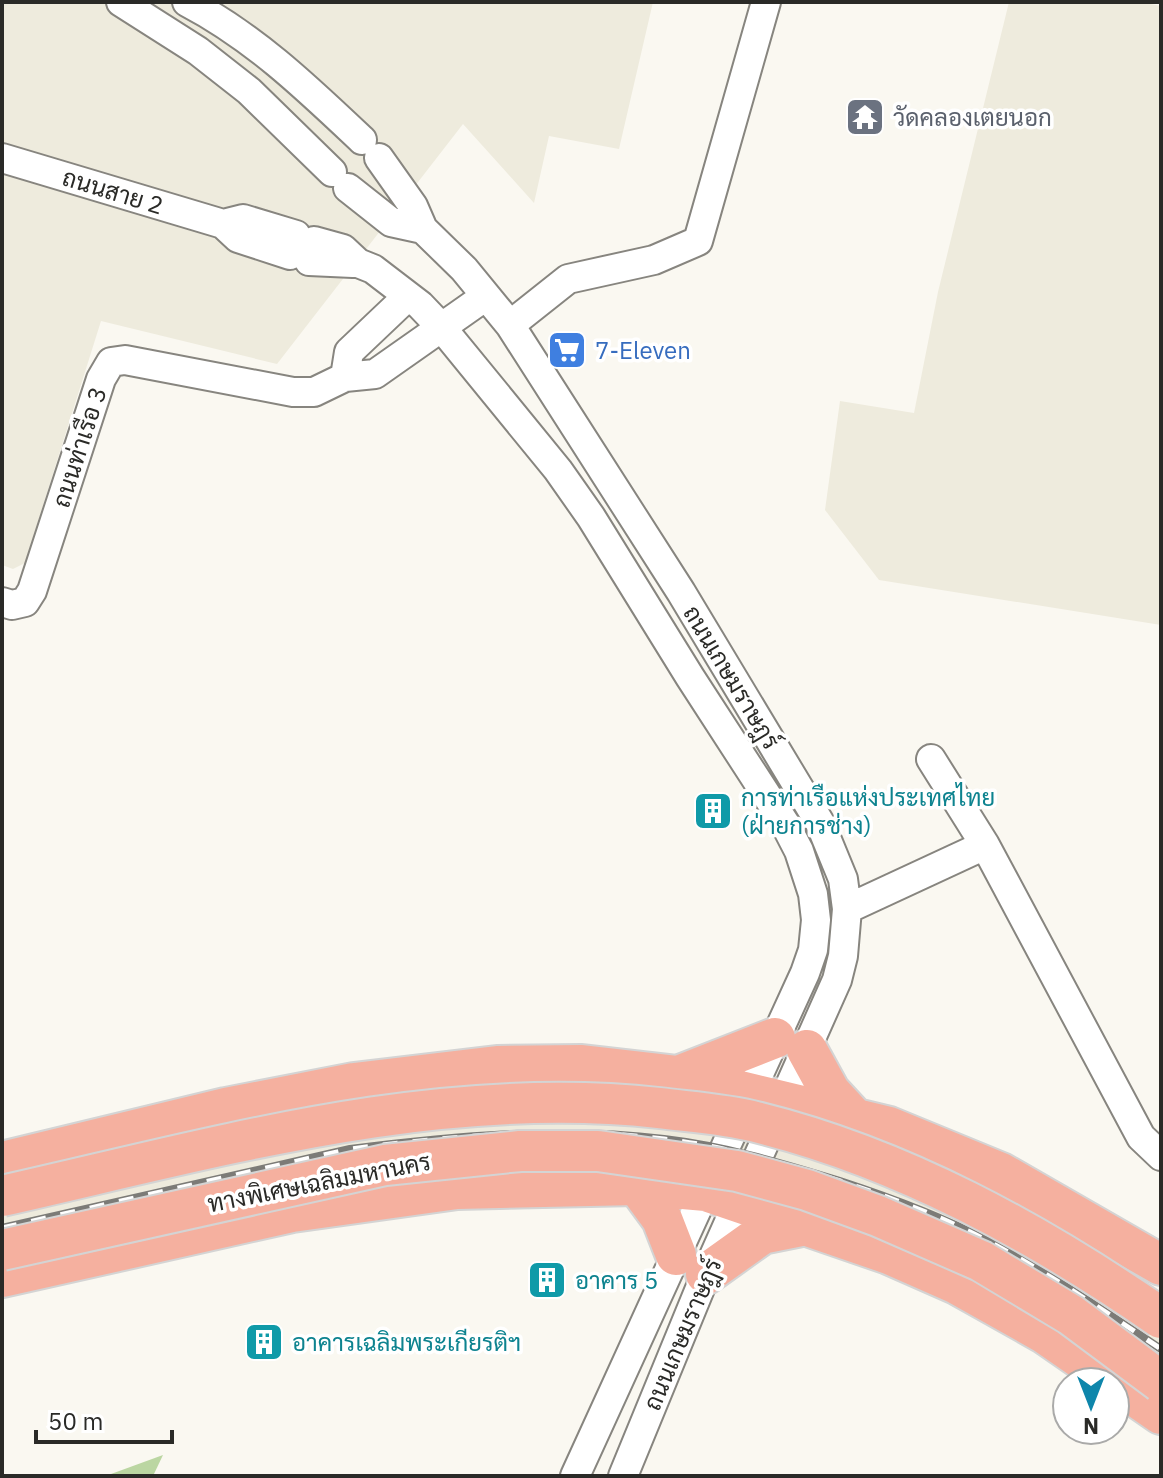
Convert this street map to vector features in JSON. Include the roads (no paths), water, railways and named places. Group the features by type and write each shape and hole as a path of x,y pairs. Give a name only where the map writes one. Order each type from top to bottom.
{"highway":[{"path":"678,1076 791,1044 854,1118"},
{"path":"2,1162 226,1108 354,1083 497,1066 582,1065 678,1076 889,1127 1001,1173 1161,1265"},
{"path":"2,1196 272,1135 354,1120 469,1105 526,1101 604,1102 755,1122 837,1147 906,1173 1014,1226 1161,1318"},
{"name":"ทางพิเศษเฉลิมมหานคร","path":"2,1250 385,1165 520,1151 598,1151 737,1171 807,1190 878,1216 981,1261 1071,1315 1161,1382"},
{"path":"637,1185 691,1264 762,1234 807,1225"},
{"path":"2,1277 292,1212 457,1189 637,1185 723,1196 889,1254 957,1284 1044,1333 1161,1414"}],"street":[{"path":"121,2 198,51 249,91 340,180 391,222 426,231"},
{"name":"ถนนเกษมราษฎร์","path":"187,2 222,21 278,62 370,149 413,206 426,231 510,325 681,592 820,823 843,879 847,909 843,956 837,980 791,1044"},
{"path":"510,325 568,279 654,260 698,241 766,2"},
{"name":"ถนนสาย 2","path":"2,158 223,224 238,238 302,248 365,266"},
{"name":"ถนนเกษมราษฎร์","path":"365,266 408,296 442,328 558,470 784,822 799,851 813,894 816,920 813,950 791,1044 691,1264 575,1476"},
{"path":"345,377 349,352 408,296"},
{"name":"ถนนท่าเรือ 3","path":"2,602 12,605 25,602 32,591 101,379 111,362 125,360 293,392 314,392 345,377 375,374 486,296"},
{"path":"931,759 985,845 1141,1137 1161,1156"},
{"path":"847,909 985,845"},
{"name":"ถนนเกษมราษฎร์","path":"623,1476 691,1264"}],"railway":[{"path":"2,1228 350,1149 507,1134 586,1133 664,1139 775,1162 858,1187 933,1215 1031,1265 1161,1349"}],"place":[{"name":"วัดคลองเตยนอก","path":"865,117"},
{"name":"7-Eleven","path":"567,350"},
{"name":"การท่าเรือแห่งประเทศไทย (ฝ่ายการช่าง)","path":"713,811"},
{"name":"อาคาร 5","path":"547,1280"},
{"name":"อาคารเฉลิมพระเกียรติฯ","path":"264,1342"}]}
